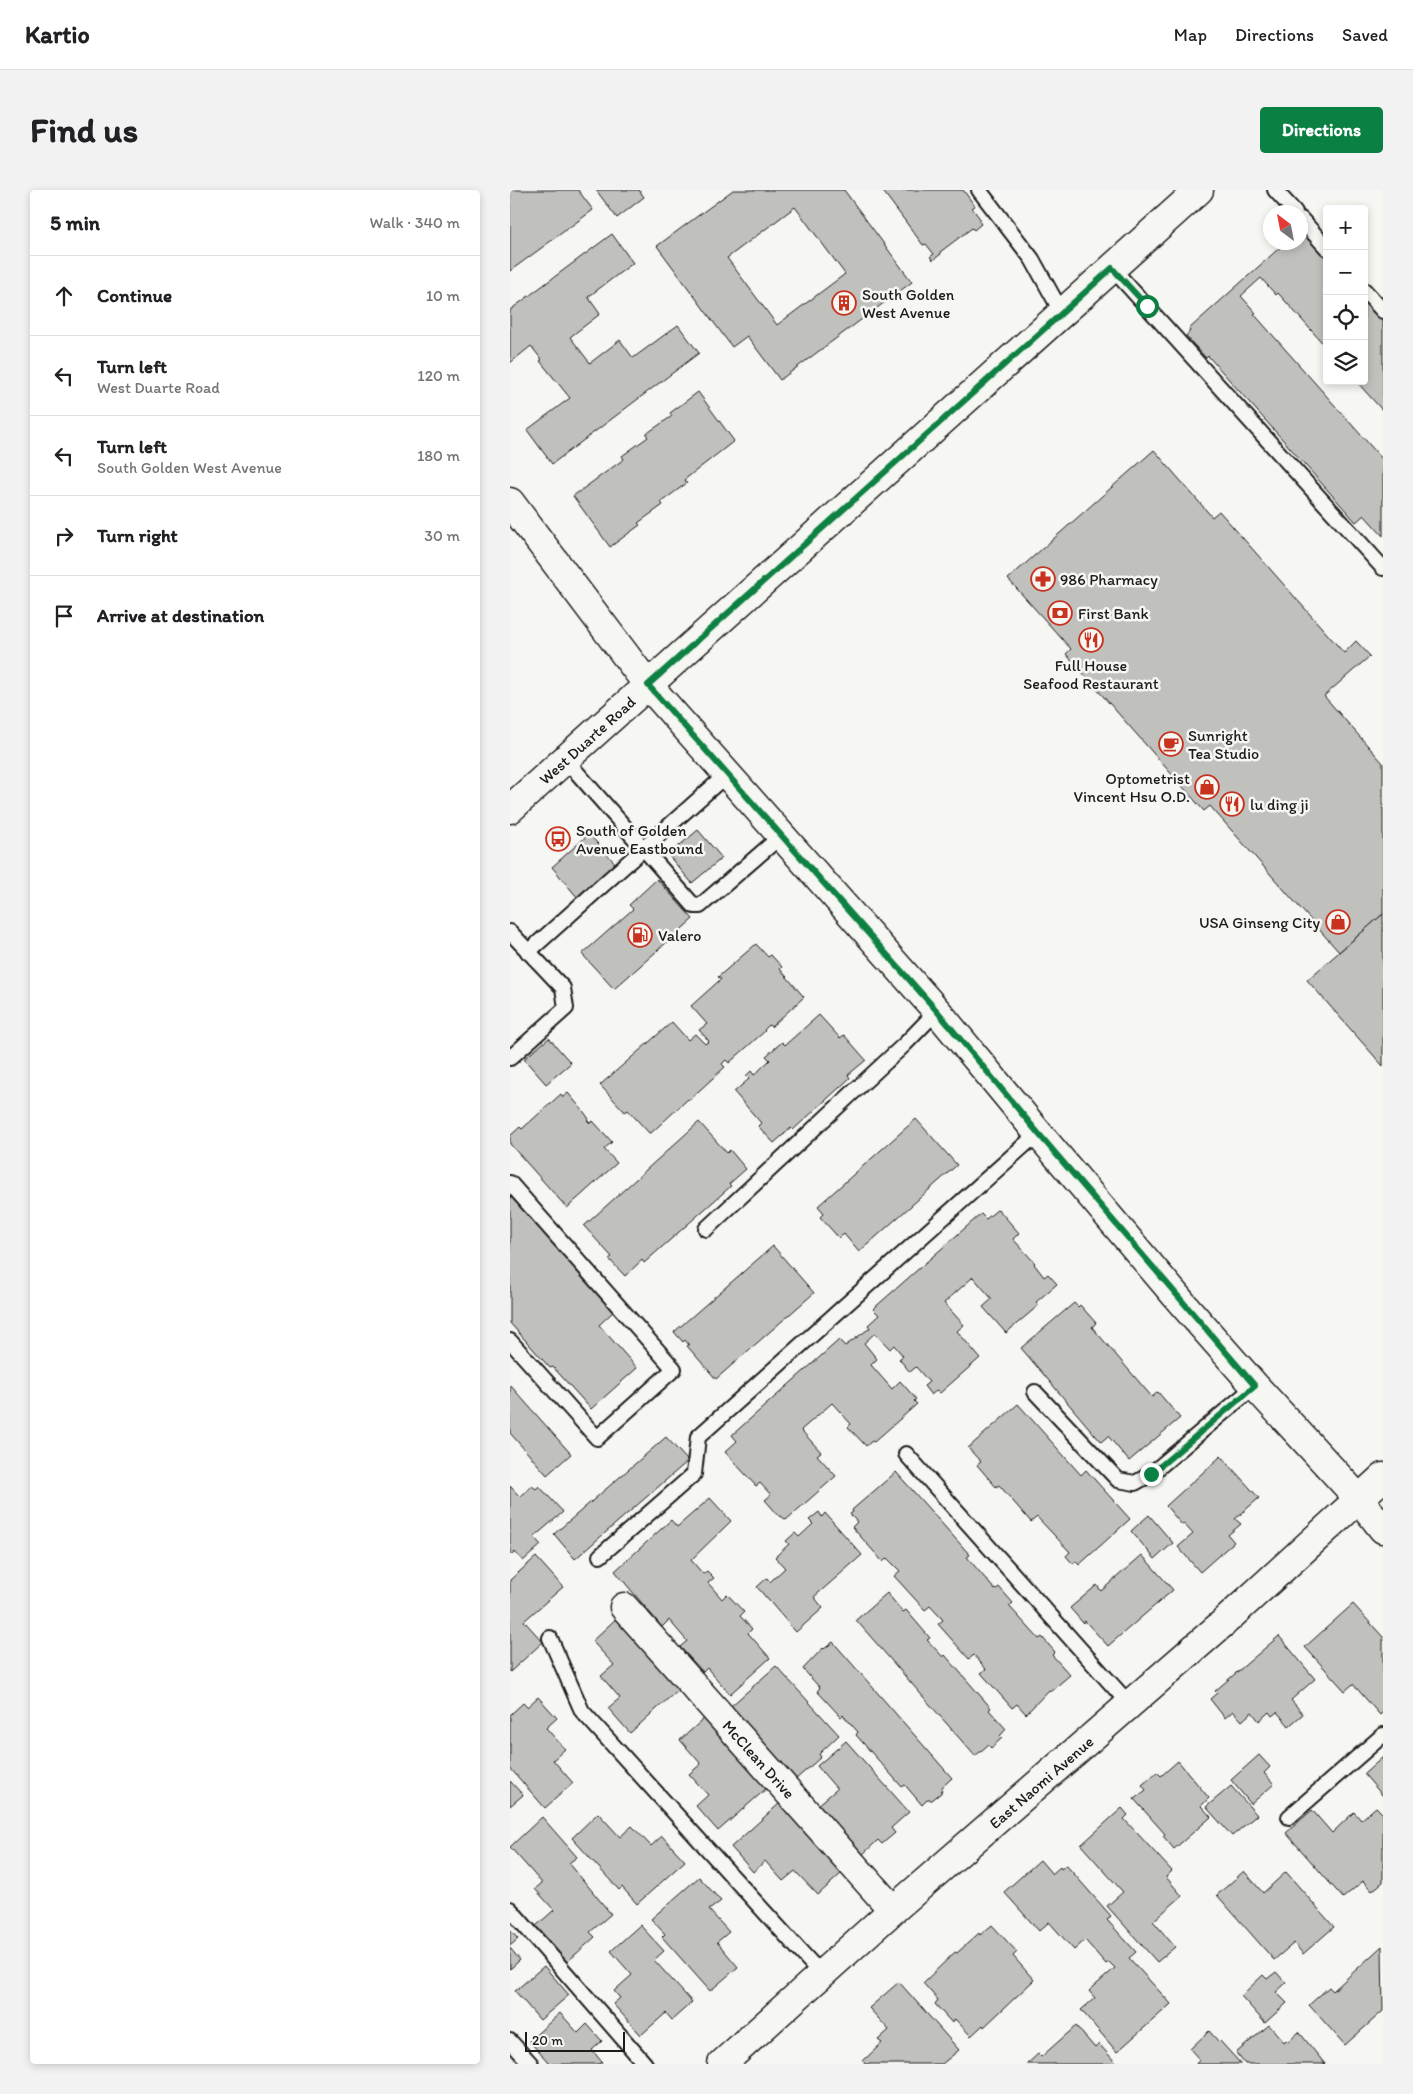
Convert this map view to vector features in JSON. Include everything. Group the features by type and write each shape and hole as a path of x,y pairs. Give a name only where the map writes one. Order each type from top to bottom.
{"street":[{"name":"West Duarte Road","path":"510,809 1199,190"},
{"path":"510,502 648,685 937,1011 1038,1133 1255,1386 1360,1500 1383,1529"},
{"name":"East Naomi Avenue","path":"722,2064 1360,1500 1383,1477"},
{"name":"McClean Drive","path":"624,1607 894,1910"}],"lane":[{"path":"979,190 1032,259 1062,313"},
{"path":"1275,190 1289,205"},
{"path":"1308,227 1323,244"},
{"path":"1112,268 1383,568"},
{"path":"1368,294 1383,311"},
{"path":"565,759 694,906 700,906 781,836"},
{"path":"528,952 726,774"},
{"path":"510,932 563,988 566,1008 510,1058"},
{"path":"706,1229 905,1044 937,1011"},
{"path":"600,1556 694,1474 698,1437 1038,1133"},
{"path":"510,1183 674,1369 597,1438 510,1341"},
{"path":"1035,1392 1118,1480 1135,1483 1151,1474 1255,1386"},
{"path":"906,1454 1130,1704"},
{"path":"550,1638 582,1711 822,1975"},
{"path":"1289,1817 1383,1735"},
{"path":"510,1909 646,2064"},
{"path":"510,2040 531,2064"}],"building":[{"path":"513,190 578,190 593,210 510,271 510,193"},
{"path":"596,190 639,190 644,197 617,218"},
{"name":"South Golden West Avenue","path":"733,190 844,190 912,282 780,380 747,336 732,347 657,246","holes":["795,207 845,274 777,325 727,258"]},
{"path":"882,190 963,190 975,206 972,208 981,220 979,221 981,224 974,230 972,228 940,252 941,254 933,260 930,257 934,254 926,244 923,245"},
{"path":"1308,230 1323,250 1323,344 1278,293 1276,295 1261,278 1241,296 1256,313 1254,314 1383,460 1383,536 1364,515 1356,522 1208,356 1206,358 1186,336 1190,331 1189,329 1277,250 1308,250"},
{"path":"612,234 633,263 588,297 600,314 570,337 590,363 620,340 633,358 678,325 699,353 552,464 527,430 570,398 540,361 542,360 531,346 510,363 510,310"},
{"path":"1368,301 1383,318 1383,411 1360,385 1368,385"},
{"path":"698,392 734,441 684,480 687,483 661,502 663,505 610,547 573,496 624,459 622,456 648,437 646,434 672,416 670,413"},
{"path":"1154,450 1212,517 1219,511 1344,653 1356,641 1370,656 1324,696 1383,763 1383,914 1339,952 1210,806 1204,811 1066,654 1071,649 1008,579"},
{"path":"698,830 722,858 692,883 668,855"},
{"path":"589,834 615,863 577,897 552,867"},
{"path":"657,879 693,919 614,989 582,954 633,909 629,905"},
{"path":"1383,914 1383,1066 1307,980"},
{"path":"756,944 768,957 771,955 782,967 780,969 804,997 771,1027 769,1025 765,1031 729,1063 726,1060 722,1064 725,1067 649,1133 628,1110 625,1112 600,1085 672,1022 688,1040 695,1034 705,1044 709,1041 699,1030 707,1024 691,1006 721,979 718,977"},
{"path":"819,1015 840,1038 844,1035 866,1060 848,1075 850,1078 793,1130 791,1128 774,1143 758,1126 761,1123 734,1092 749,1079 746,1076 751,1071 754,1075 770,1060 766,1056 782,1042 785,1045"},
{"path":"549,1038 571,1063 546,1084 524,1059"},
{"path":"568,1093 589,1119 587,1120 590,1123 593,1121 612,1142 604,1149 617,1163 567,1208 510,1144 510,1136 520,1127 522,1129 561,1094 563,1097"},
{"path":"916,1119 957,1165 859,1252 844,1234 839,1238 820,1217 824,1213 818,1206"},
{"path":"699,1122 727,1153 730,1150 746,1169 729,1184 731,1186 644,1263 642,1260 625,1276 609,1259 612,1257 584,1226"},
{"path":"510,1196 613,1312 599,1325 637,1368 591,1409 553,1367 550,1368 510,1323"},
{"path":"998,1209 1019,1233 1013,1239 1035,1263 1044,1277 1048,1274 1057,1284 1036,1302 1039,1305 1006,1333 983,1307 992,1299 973,1277 944,1303 964,1325 957,1331 980,1358 940,1393 937,1390 931,1395 924,1386 929,1382 916,1367 910,1372 899,1359 903,1356 894,1345 890,1349 875,1333 864,1343 877,1359 871,1365 892,1389 900,1381 916,1399 914,1401 917,1404 874,1442 872,1441 866,1446 848,1427 851,1424 832,1403 801,1430 821,1452 817,1455 836,1476 786,1520 780,1517 765,1500 771,1495 760,1483 756,1486 725,1452 737,1441 732,1435 839,1340 845,1346 870,1328 868,1325 879,1315 873,1309 981,1214 986,1219"},
{"path":"773,1246 814,1293 716,1379 687,1346 689,1345 685,1340 683,1342 674,1332"},
{"path":"1074,1303 1078,1307 1080,1305 1096,1323 1092,1327 1152,1397 1158,1392 1180,1418 1129,1461 1108,1436 1101,1442 1021,1348"},
{"path":"510,1385 571,1454 547,1475 510,1433"},
{"path":"1018,1404 1081,1475 1086,1470 1130,1519 1079,1565 1076,1561 1073,1564 1066,1556 1070,1552 1037,1517 1031,1522 999,1485 996,1487 977,1465 981,1462 968,1448"},
{"path":"666,1437 688,1461 575,1559 554,1534"},
{"path":"1221,1456 1259,1498 1235,1519 1241,1524 1228,1535 1234,1542 1200,1572 1178,1547 1193,1534 1184,1524 1182,1525 1166,1506"},
{"path":"896,1472 970,1555 967,1557 995,1590 999,1587 1013,1603 1009,1606 1039,1639 1042,1637 1055,1652 1052,1655 1070,1675 1051,1691 1049,1690 1026,1714 1017,1704 1012,1708 981,1673 986,1669 974,1655 969,1659 938,1624 943,1620 930,1606 925,1610 894,1576 900,1571 887,1558 883,1562 852,1527 857,1522 850,1514 853,1512 852,1510"},
{"path":"510,1486 520,1497 532,1486 536,1489 539,1486 563,1512 534,1537 541,1545 523,1561 515,1552 512,1555 510,1553"},
{"path":"710,1498 731,1521 691,1560 703,1574 707,1571 714,1578 708,1583 722,1599 727,1594 744,1612 740,1616 752,1629 748,1633 770,1658 730,1694 707,1668 703,1672 680,1647 687,1641 669,1620 662,1627 615,1571 671,1520 677,1527"},
{"path":"819,1512 822,1517 825,1513 862,1555 814,1597 823,1608 796,1632 757,1587 767,1578 770,1582 785,1568 775,1557 789,1544 786,1541 795,1533 799,1537 813,1524 809,1520"},
{"path":"1149,1515 1173,1543 1155,1559 1131,1531"},
{"path":"1142,1555 1173,1590 1108,1646 1070,1608 1097,1585 1101,1591"},
{"path":"536,1557 563,1587 524,1621 543,1642 510,1672 510,1580"},
{"path":"887,1593 903,1612 906,1610 930,1638 927,1640 943,1657 945,1655 991,1708 989,1710 1006,1729 1000,1736 1002,1738 991,1748 988,1745 975,1756 856,1620"},
{"path":"1353,1604 1383,1637 1383,1712 1380,1715 1353,1684 1345,1691 1305,1647"},
{"path":"619,1616 679,1689 630,1733 608,1708 620,1698 601,1676 614,1665 592,1641"},
{"path":"1279,1636 1315,1679 1291,1700 1303,1714 1289,1726 1277,1712 1272,1716 1269,1712 1259,1721 1252,1712 1242,1721 1233,1711 1225,1718 1210,1699 1217,1693 1215,1691"},
{"path":"833,1642 952,1778 942,1787 941,1793 932,1800 927,1800 922,1805 905,1785 902,1787 856,1735 858,1732 843,1715 841,1717 817,1691 820,1688 803,1669 823,1648"},
{"path":"776,1666 839,1735 819,1754 821,1757 787,1787 722,1714"},
{"path":"538,1697 557,1718 546,1728 565,1749 553,1760 573,1783 545,1808 510,1768 510,1715 523,1703 527,1707"},
{"path":"707,1716 767,1788 718,1831 696,1806 708,1795 689,1774 701,1764 680,1740"},
{"path":"846,1741 909,1812 891,1828 895,1833 882,1844 878,1840 861,1856 817,1806 837,1789 817,1766"},
{"path":"1259,1755 1270,1767 1264,1773 1274,1784 1251,1804 1231,1780"},
{"path":"1383,1757 1383,1796 1364,1774"},
{"path":"1178,1761 1209,1798 1201,1806 1211,1817 1174,1849 1163,1836 1165,1834 1134,1799 1146,1790 1142,1785 1157,1772 1161,1776"},
{"path":"510,1781 523,1795 510,1806"},
{"path":"1231,1786 1257,1815 1232,1836 1206,1807"},
{"path":"780,1803 845,1870 818,1895 795,1871 783,1881 765,1861 753,1872 731,1847"},
{"path":"1376,1807 1383,1814 1383,1882 1372,1891 1363,1881 1343,1898 1286,1833 1312,1810 1332,1833 1354,1812 1361,1820"},
{"path":"1122,1808 1128,1815 1124,1819 1172,1871 1166,1877 1182,1896 1153,1921 1175,1947 1157,1962 1107,1906 1123,1892 1081,1845"},
{"path":"598,1813 620,1837 632,1826 651,1846 662,1836 685,1861 637,1904 622,1887 619,1890 572,1838"},
{"path":"542,1817 577,1857 569,1863 611,1914 590,1932 595,1937 567,1962 536,1926 554,1910 535,1889 542,1883 510,1847"},
{"path":"1040,1860 1052,1874 1060,1867 1061,1869 1066,1865 1111,1916 1107,1920 1136,1952 1129,1958 1171,2004 1117,2052 1081,2010 1095,1998 1089,1991 1115,1968 1109,1962 1106,1964 1085,1940 1074,1950 1049,1922 1039,1931 1004,1892"},
{"path":"1244,1871 1263,1893 1286,1872 1334,1927 1303,1954 1294,1943 1274,1960 1217,1895"},
{"path":"699,1877 721,1901 709,1910 729,1932 717,1942 738,1967 710,1991 662,1937 665,1934 651,1919"},
{"path":"640,1925 664,1951 654,1960 692,2002 672,2020 666,2013 641,2035 613,2004 620,1998 614,1991 632,1975 611,1951"},
{"path":"992,1925 1017,1952 1013,1956 1034,1980 984,2027 983,2025 971,2036 955,2019 952,2023 935,2004 938,2000 923,1983 955,1952 957,1953 979,1933 980,1935"},
{"path":"510,1930 518,1939 510,1946"},
{"path":"1382,1946 1383,2011 1345,2045 1309,2005 1329,1987 1333,1991"},
{"path":"510,1948 520,1960 510,1969"},
{"path":"544,1966 569,1995 540,2020 515,1991"},
{"path":"1276,1972 1286,1983 1276,1992 1287,2003 1265,2023 1241,1996 1263,1975 1267,1979"},
{"path":"899,1982 959,2050 942,2064 865,2064 863,2061 882,2043 878,2040 889,2030 869,2008"},
{"path":"560,2013 578,2033 587,2024 602,2041 592,2050 602,2062 600,2064 550,2064 529,2041"},
{"path":"1269,2025 1284,2042 1286,2040 1288,2042 1299,2032 1325,2064 1245,2064 1236,2053"},
{"path":"1076,2026 1095,2048 1099,2044 1117,2064 1027,2064 1038,2054 1041,2057"},
{"path":"1209,2031 1241,2064 1196,2064 1199,2059 1190,2049"}],"place":[{"name":"South Golden West Avenue","path":"844,303"},
{"name":"986 Pharmacy","path":"1043,579"},
{"name":"First Bank","path":"1060,613"},
{"name":"Full House Seafood Restaurant","path":"1091,640"},
{"name":"Sunright Tea Studio","path":"1171,744"},
{"name":"Optometrist Vincent Hsu O.D.","path":"1207,787"},
{"name":"lu ding ji","path":"1232,804"},
{"name":"South of Golden Avenue Eastbound","path":"558,839"},
{"name":"USA Ginseng City","path":"1338,922"},
{"name":"Valero","path":"640,935"}],"route":[{"path":"1147,306 1112,268 648,685 937,1011 1182,1303 1255,1386 1151,1474"}]}
